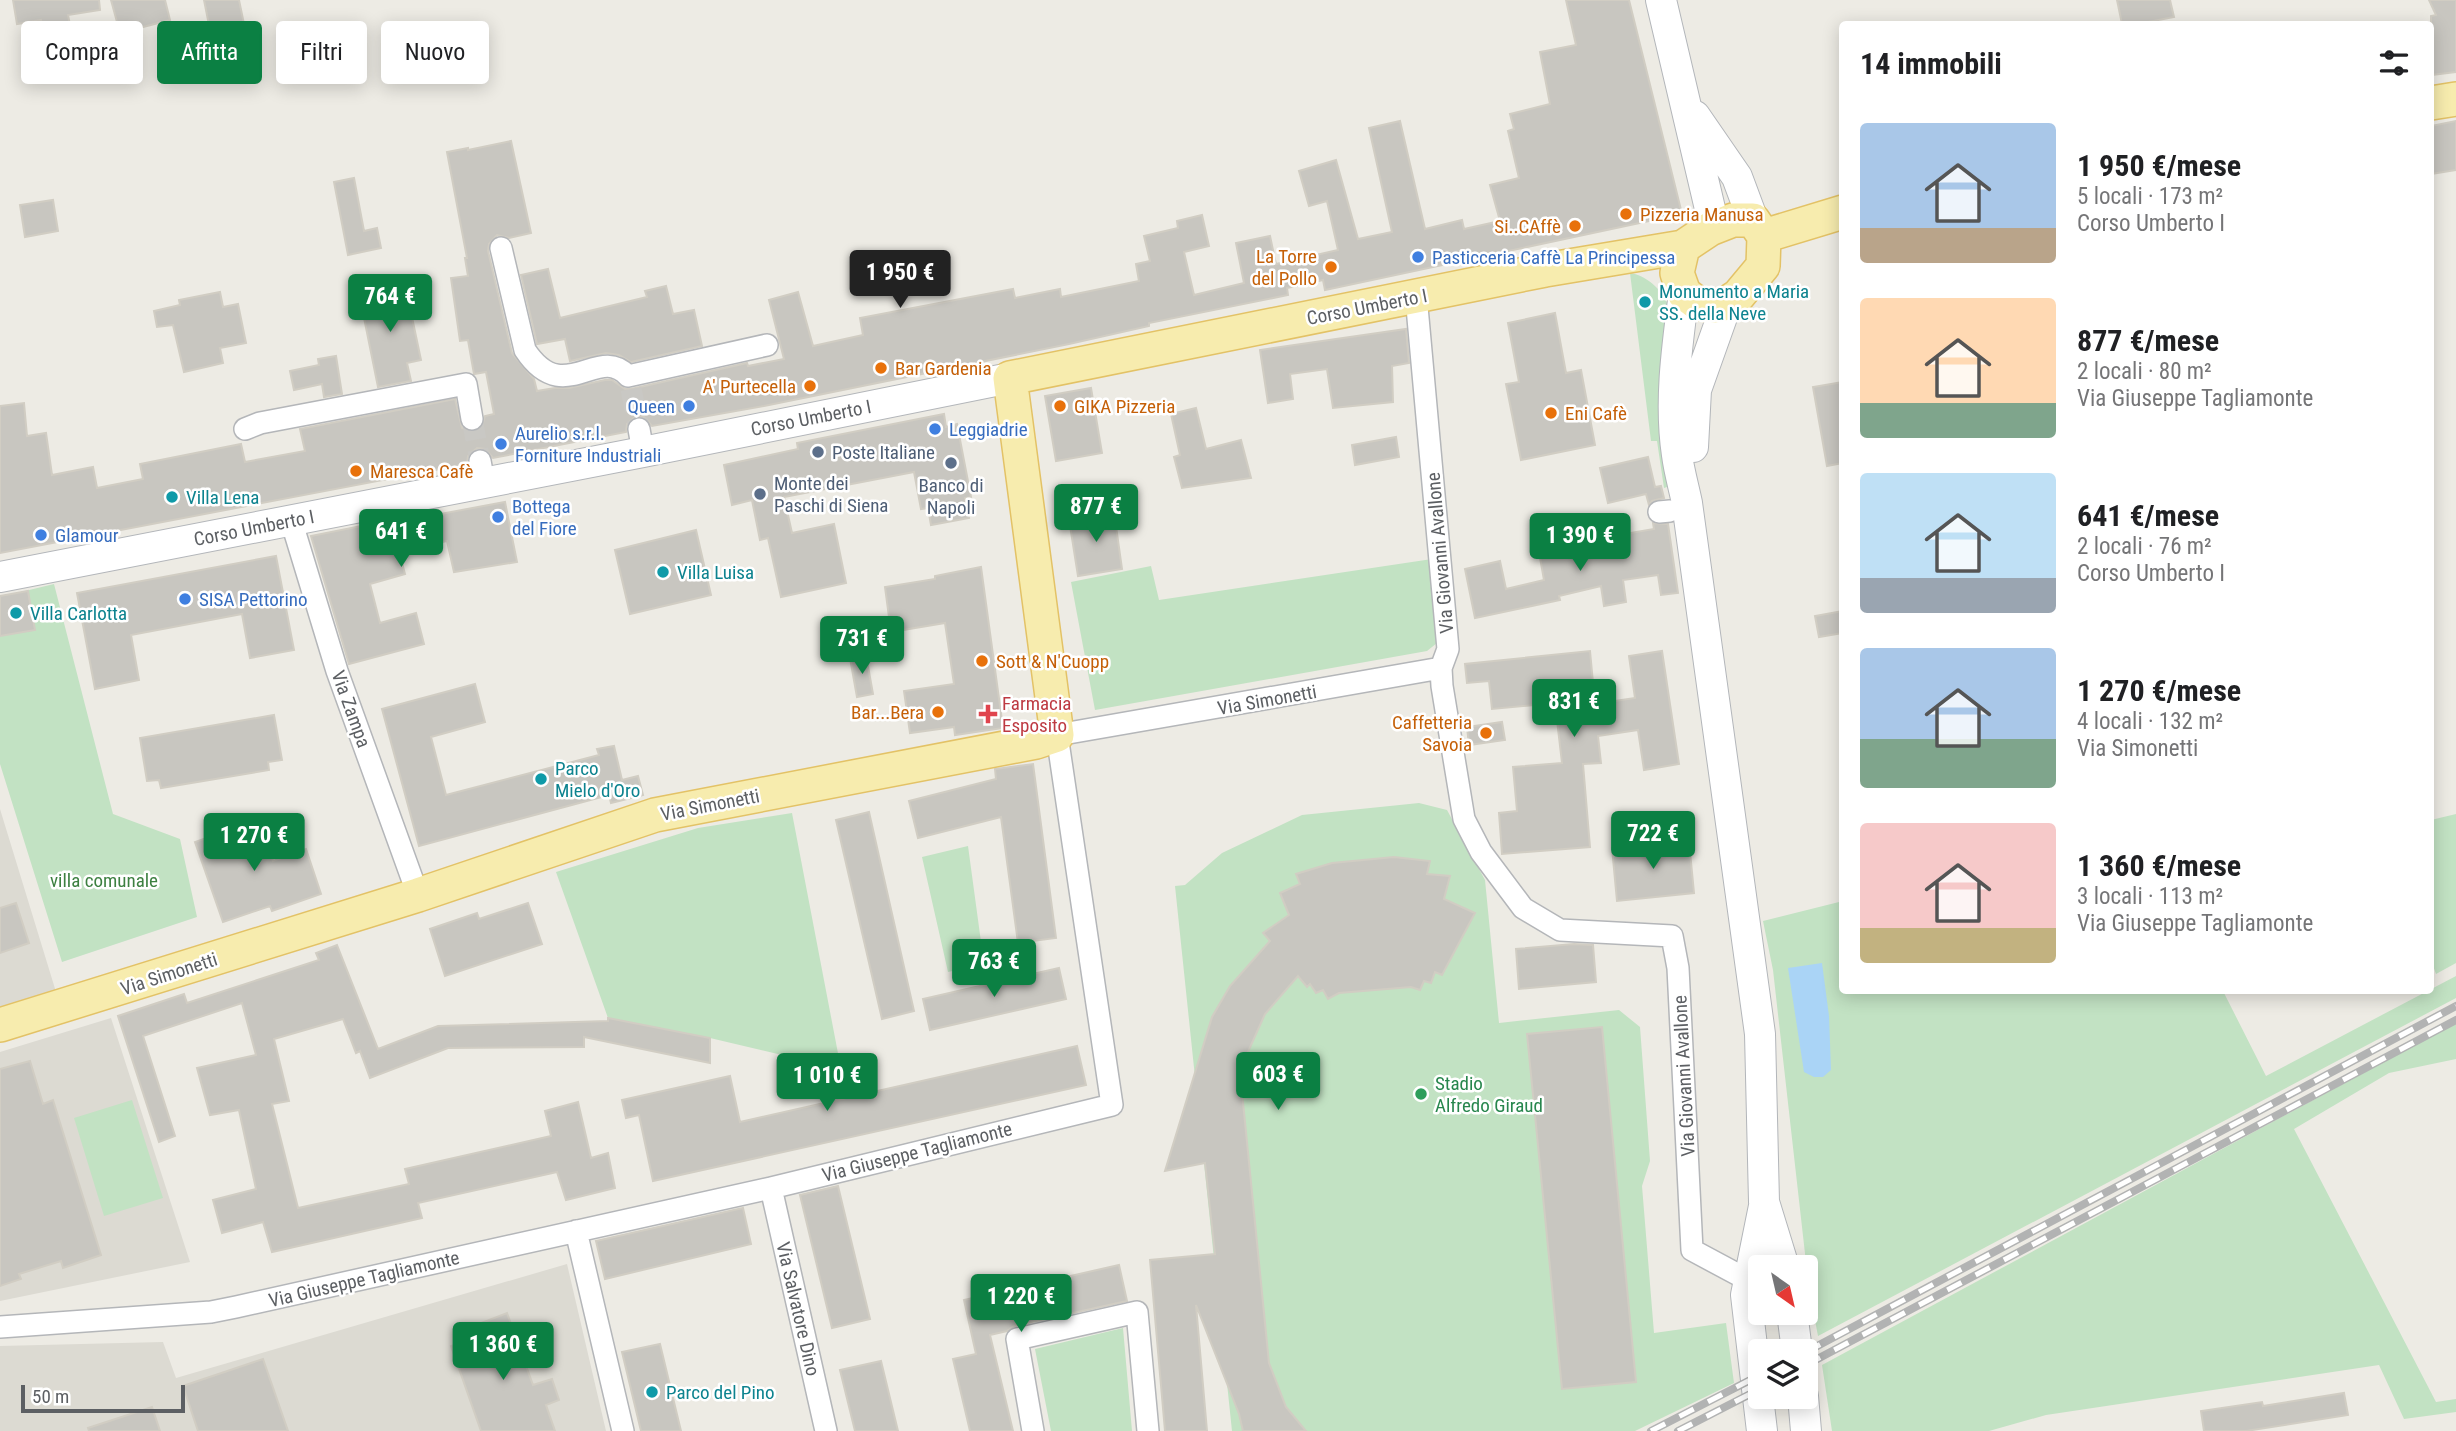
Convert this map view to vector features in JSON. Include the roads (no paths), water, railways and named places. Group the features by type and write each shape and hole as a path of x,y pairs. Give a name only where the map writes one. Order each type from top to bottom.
{"main road":[{"path":"1661,0 1711,213 1688,260 1676,352 1674,428 1677,457 1672,509 1760,1034 1764,1202 1753,1255"},
{"path":"2434,103 2456,99"},
{"path":"1685,101 1737,177 1759,228 1763,266 1738,296 1715,306 1697,303 1688,260"},
{"name":"Corso Umberto I","path":"0,577 291,520 482,472 641,440 1010,378 1594,261 1688,260 1733,220 1759,228 1839,213"},
{"path":"1672,509 1696,390 1727,303"},
{"name":"Via Giuseppe Tagliamonte","path":"1010,378 1057,735"},
{"name":"Via Simonetti","path":"0,1026 418,895 655,815 1036,742 1057,735"},
{"path":"1764,1202 1780,1255"},
{"path":"1748,1280 1748,1312"},
{"path":"1750,1325 1762,1431"},
{"path":"1804,1409 1806,1431"}],"street":[{"path":"501,248 525,350 531,360 549,375 560,376 611,365 620,368 629,382 767,345"},
{"name":"Via Giovanni Avallone","path":"1416,296 1448,649 1441,668 1464,819 1481,852 1523,908 1560,930 1672,936 1678,968 1692,1250 1748,1280"},
{"path":"245,429 260,423 466,384 472,419"},
{"name":"Via Zampa","path":"291,520 337,671 418,895"},
{"name":"Via Simonetti","path":"1057,735 1441,668"},
{"name":"Via Giuseppe Tagliamonte","path":"0,1327 211,1312 771,1188 1112,1105 1057,735"},
{"name":"Via Salvatore Dino","path":"771,1188 826,1431"},
{"path":"576,1231 623,1431"},
{"path":"1033,1431 1017,1339 1137,1312 1148,1431"}],"water":[{"path":"1822,963 1829,1016 1831,1070 1823,1077 1814,1077 1804,1072 1788,968"}],"tunnel":[{"path":"631,389 639,429"},
{"path":"472,419 480,461"}],"railway":[{"path":"1818,1346 2456,1006"},
{"path":"1818,1359 2456,1020"},
{"path":"1651,1431 1748,1381"},
{"path":"1678,1431 1748,1395"}],"place":[{"name":"Pizzeria Manusa","path":"1626,214"},
{"name":"Si..CAffè","path":"1575,226"},
{"name":"Pasticceria Caffè La Principessa","path":"1418,257"},
{"name":"La Torre del Pollo","path":"1331,267"},
{"name":"Monumento a Maria SS. della Neve","path":"1645,302"},
{"name":"Bar Gardenia","path":"881,368"},
{"name":"A' Purtecella","path":"810,386"},
{"name":"Queen","path":"689,406"},
{"name":"GIKA Pizzeria","path":"1060,406"},
{"name":"Eni Cafè","path":"1551,413"},
{"name":"Leggiadrie","path":"935,429"},
{"name":"Aurelio s.r.l. Forniture Industriali","path":"501,444"},
{"name":"Poste Italiane","path":"818,452"},
{"name":"Banco di Napoli","path":"951,463"},
{"name":"Maresca Cafè","path":"356,471"},
{"name":"Monte dei Paschi di Siena","path":"760,494"},
{"name":"Villa Lena","path":"172,497"},
{"name":"Bottega del Fiore","path":"498,517"},
{"name":"Glamour","path":"41,535"},
{"name":"Villa Luisa","path":"663,572"},
{"name":"SISA Pettorino","path":"185,599"},
{"name":"Villa Carlotta","path":"16,613"},
{"name":"Sott & N'Cuopp","path":"982,661"},
{"name":"Bar...Bera","path":"938,712"},
{"name":"Farmacia Esposito","path":"988,714"},
{"name":"Caffetteria Savoia","path":"1486,733"},
{"name":"Parco Mielo d'Oro","path":"541,779"},
{"name":"Stadio Alfredo Giraud","path":"1421,1094"},
{"name":"Parco del Pino","path":"652,1392"}],"park label":[{"name":"villa comunale","path":"104,880"}]}
